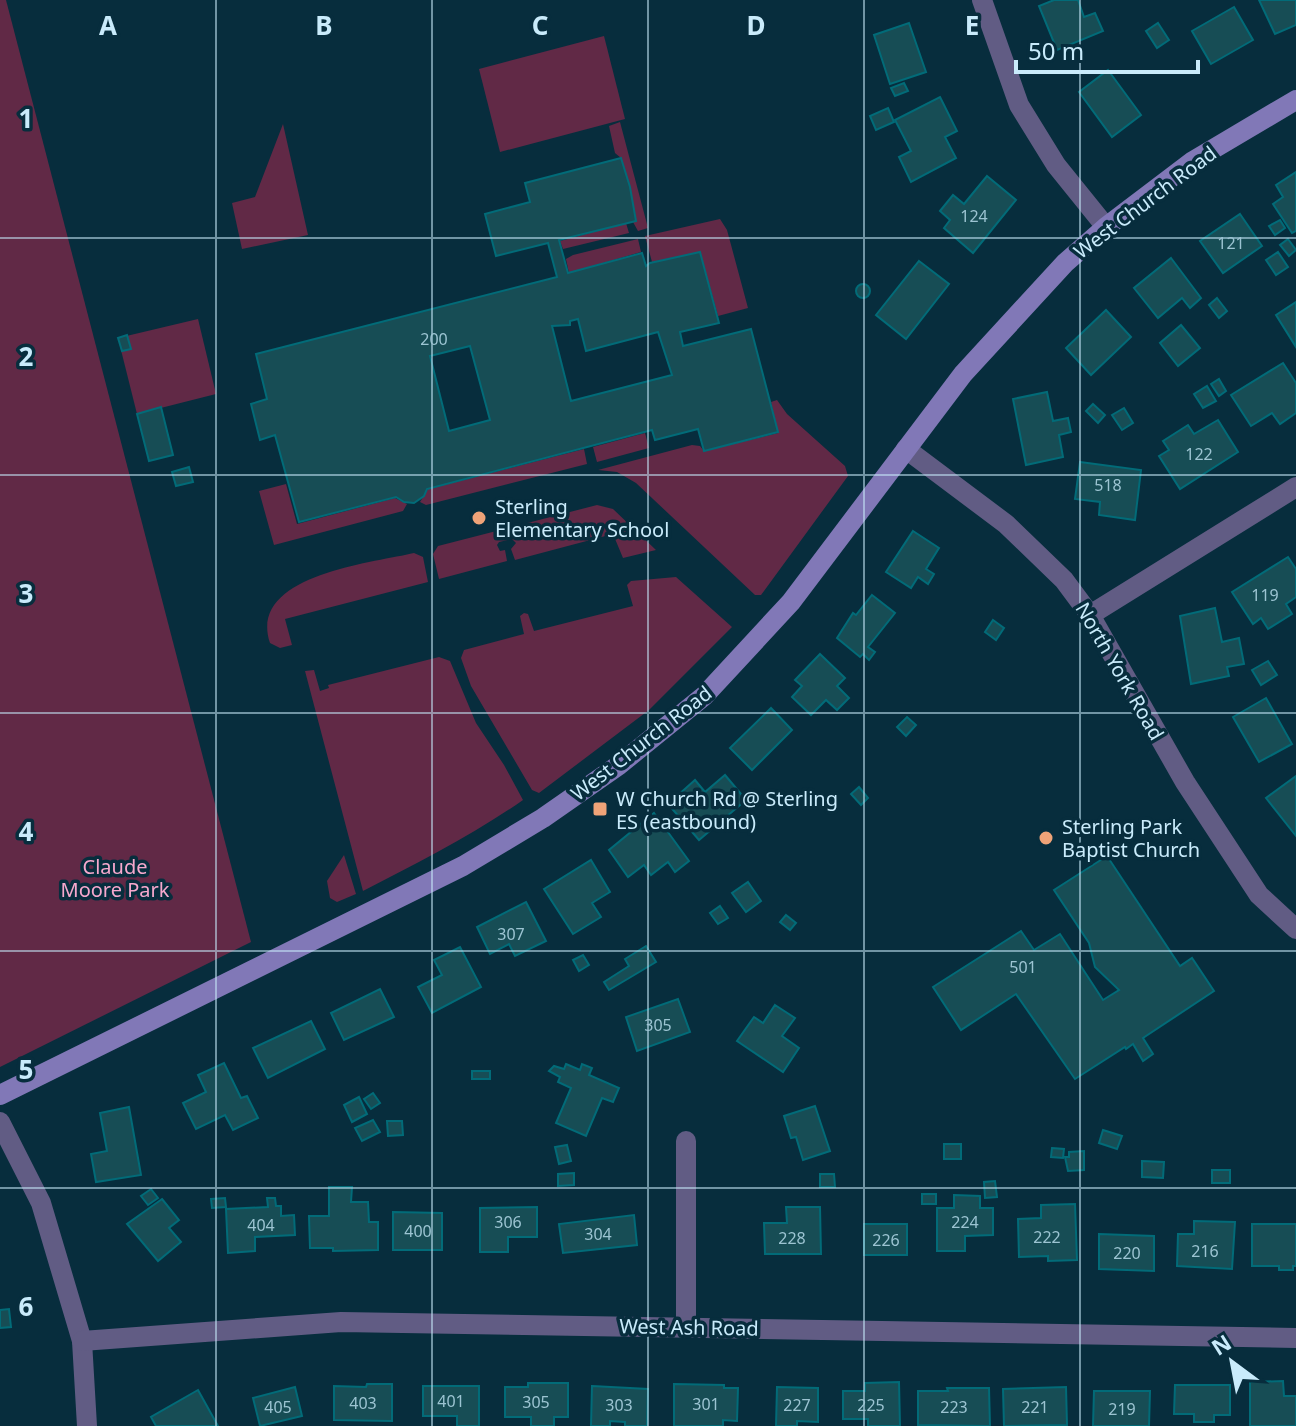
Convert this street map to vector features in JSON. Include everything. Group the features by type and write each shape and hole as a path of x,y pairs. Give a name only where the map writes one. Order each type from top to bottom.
{"main road":[{"name":"West Church Road","path":"0,1095 463,866 543,818 619,765 704,696 768,629 963,374 1026,303 1106,227 1193,161 1296,100"}],"street":[{"path":"982,0 1019,105 1056,165 1106,227"},
{"name":"North York Road","path":"906,449 1006,524 1064,580 1090,615 1185,782 1259,895 1296,929"},
{"path":"1090,615 1296,487"},
{"path":"0,1122 41,1203 82,1341 87,1426"},
{"path":"686,1141 686,1326"},
{"name":"West Ash Road","path":"82,1341 341,1322 1296,1338"}],"green space":[{"name":"Claude Moore Park","path":"0,0 6,0 251,942 0,1067"},
{"path":"604,36 625,119 500,152 479,69"},
{"path":"620,122 648,228 638,231 633,222 636,220 630,187 621,158 615,153 609,126"},
{"path":"283,124 308,235 242,249 232,203 255,197"},
{"path":"720,219 727,230 748,308 718,316 700,252 652,262 645,236"},
{"path":"626,223 629,233 563,249 560,241"},
{"path":"638,239 641,252 569,273 566,259 573,255"},
{"path":"198,319 216,394 137,414 118,338"},
{"path":"777,400 787,414 845,466 848,476 761,595 755,595 636,483 617,472 598,470 692,445 700,446 704,451 778,433 771,402"},
{"path":"645,433 649,448 597,462 593,447"},
{"path":"584,449 587,464 426,505 420,502 428,489"},
{"path":"286,484 297,524 395,498 407,504 403,511 274,545 259,491"},
{"path":"597,505 613,509 656,550 623,558 613,534 515,560 511,549 516,543 512,539 497,545 500,551 505,550 507,561 439,579 433,554 438,546"},
{"path":"414,553 423,557 428,582 285,619 292,645 280,648 270,643 268,620 277,602 294,587 344,568"},
{"path":"676,577 732,627 649,710 539,793 532,790 471,686 461,658 464,650 524,634 520,616 524,613 528,614 534,631 633,606 627,585 631,581"},
{"path":"439,657 450,661 476,723 523,800 465,837 363,891 305,671 314,670 320,691 329,688 328,685"},
{"path":"344,855 356,894 337,902 330,898 327,881"}],"building":[{"path":"1054,0 1078,0 1084,17 1095,13 1103,31 1057,50 1039,6"},
{"path":"1259,0 1296,0 1296,25 1275,34"},
{"path":"1234,7 1253,40 1211,64 1192,31"},
{"path":"909,23 926,72 890,84 874,35"},
{"path":"1158,23 1169,40 1157,48 1146,31"},
{"path":"1108,70 1141,115 1112,137 1079,92"},
{"path":"904,83 908,91 895,96 891,88"},
{"path":"940,97 957,131 945,137 956,158 911,182 899,157 911,151 895,120"},
{"path":"888,108 894,122 876,130 870,116"},
{"name":"Sterling Elementary School","path":"621,158 636,221 559,240 568,273 642,253 646,266 700,252 719,323 680,332 683,346 751,329 778,432 704,451 698,429 655,440 652,430 427,489 424,496 414,503 396,497 299,522 275,435 260,440 251,404 267,399 256,354 557,277 548,243 496,256 485,214 530,202 525,183","holes":["578,319 586,351 658,332 672,375 571,401 552,326 570,325 570,321","470,346 490,420 449,431 430,356"]},
{"path":"1296,172 1296,231 1292,233 1273,204 1283,197 1276,185"},
{"path":"987,176 1016,200 973,253 944,228 950,220 940,211 953,195 964,204"},
{"path":"1240,214 1262,246 1223,273 1200,241"},
{"path":"1280,220 1285,228 1275,235 1269,226"},
{"path":"1288,239 1296,250 1289,256 1280,245"},
{"path":"1278,252 1288,267 1276,275 1266,260"},
{"path":"1171,258 1201,298 1190,308 1182,298 1158,318 1134,288"},
{"path":"919,261 949,284 906,339 876,315"},
{"path":"863,284 870,291 863,298 856,291"},
{"path":"1217,298 1227,311 1219,318 1209,305"},
{"path":"1296,302 1296,347 1276,315"},
{"path":"1106,310 1131,337 1091,375 1066,348"},
{"path":"1181,325 1200,348 1178,366 1160,343"},
{"path":"127,335 131,349 122,351 118,338"},
{"path":"1283,363 1296,383 1296,413 1280,424 1272,413 1251,426 1231,395"},
{"path":"1219,379 1226,391 1219,396 1211,384"},
{"path":"1207,386 1216,401 1203,408 1194,394"},
{"path":"1047,392 1053,421 1068,418 1071,432 1059,435 1063,457 1026,465 1013,399"},
{"path":"1093,404 1105,415 1098,423 1086,411"},
{"path":"161,407 173,455 149,461 137,414"},
{"path":"1124,408 1133,423 1122,430 1112,415"},
{"path":"1218,420 1238,452 1180,489 1159,456 1169,450 1163,441 1188,425 1194,434"},
{"path":"1080,462 1141,470 1135,520 1099,515 1100,502 1075,499"},
{"path":"189,467 193,482 176,486 172,472"},
{"path":"913,531 939,548 926,569 934,574 928,584 918,577 911,588 886,572"},
{"path":"1288,557 1296,569 1296,597 1286,604 1292,614 1268,629 1261,618 1253,624 1232,592"},
{"path":"872,595 895,613 868,647 875,652 869,660 863,654 860,657 837,638 853,613 856,615"},
{"path":"1215,608 1222,642 1239,638 1244,664 1227,667 1229,676 1191,684 1180,616"},
{"path":"993,620 1004,628 996,640 985,632"},
{"path":"820,654 845,678 837,686 849,698 837,710 826,700 811,715 792,697 802,686 795,680"},
{"path":"1268,661 1277,675 1261,685 1252,670"},
{"path":"1266,698 1292,744 1259,762 1233,717"},
{"path":"771,708 792,730 752,770 730,748"},
{"path":"907,717 916,725 906,736 897,727"},
{"path":"725,775 746,800 699,840 668,804 695,780 705,792"},
{"path":"1296,776 1296,836 1266,798"},
{"path":"859,787 868,798 861,805 851,794"},
{"path":"654,813 689,861 675,872 668,862 651,875 644,865 628,877 609,850"},
{"name":"Sterling Park Baptist Church","path":"1107,856 1180,966 1192,958 1214,991 1143,1038 1153,1054 1143,1061 1133,1044 1075,1079 1016,994 961,1030 933,987 1021,931 1034,950 1060,934 1103,1000 1119,990 1095,967 1089,943 1054,890"},
{"path":"591,860 610,892 592,903 601,917 573,934 544,889"},
{"path":"748,882 761,901 746,912 732,893"},
{"path":"526,902 546,941 515,956 509,944 490,954 477,927"},
{"path":"720,906 728,918 718,924 710,913"},
{"path":"786,915 796,923 790,930 780,922"},
{"path":"646,946 656,962 609,990 604,982 629,966 625,959"},
{"path":"460,947 481,987 432,1013 418,987 442,975 434,960"},
{"path":"583,955 589,965 579,971 573,960"},
{"path":"380,989 394,1017 344,1040 331,1013"},
{"path":"678,999 690,1032 637,1051 626,1017"},
{"path":"775,1005 795,1018 782,1036 799,1048 783,1072 737,1041 754,1017 763,1023"},
{"path":"311,1021 325,1049 268,1078 253,1048"},
{"path":"224,1063 241,1098 247,1096 258,1118 233,1130 225,1115 196,1129 183,1103 206,1092 198,1075"},
{"path":"566,1064 580,1070 582,1064 592,1068 589,1075 619,1088 613,1102 602,1098 586,1136 556,1123 571,1088 558,1082 560,1077 549,1071 554,1066 564,1069"},
{"path":"472,1071 490,1071 490,1079 472,1079"},
{"path":"373,1093 380,1103 371,1109 364,1099"},
{"path":"359,1097 367,1114 352,1122 344,1105"},
{"path":"815,1106 830,1151 803,1160 796,1137 791,1138 784,1116"},
{"path":"129,1107 141,1175 96,1182 91,1154 107,1151 100,1113"},
{"path":"373,1120 380,1132 362,1141 355,1128"},
{"path":"387,1121 402,1121 403,1135 388,1136"},
{"path":"1103,1130 1122,1136 1117,1149 1099,1143"},
{"path":"944,1144 961,1144 961,1159 944,1159"},
{"path":"567,1145 571,1161 559,1164 555,1147"},
{"path":"1052,1148 1064,1149 1063,1158 1051,1157"},
{"path":"1084,1151 1084,1170 1068,1171 1065,1157 1069,1157 1069,1152"},
{"path":"1142,1161 1164,1162 1163,1178 1142,1177"},
{"path":"1212,1170 1230,1170 1230,1183 1212,1183"},
{"path":"574,1173 574,1185 558,1186 558,1174"},
{"path":"820,1174 834,1174 835,1187 820,1187"},
{"path":"995,1181 997,1197 985,1198 984,1182"},
{"path":"329,1187 352,1187 351,1202 368,1202 369,1222 378,1222 378,1250 310,1248 309,1216 329,1216"},
{"path":"151,1189 158,1198 148,1205 141,1196"},
{"path":"922,1194 936,1194 936,1204 922,1204"},
{"path":"954,1195 980,1196 980,1208 993,1208 993,1235 965,1236 965,1251 937,1251 937,1208 954,1208"},
{"path":"225,1198 226,1207 212,1208 211,1199"},
{"path":"267,1198 275,1198 276,1206 281,1206 281,1216 294,1215 295,1235 255,1237 255,1251 228,1253 226,1209 268,1207"},
{"path":"162,1199 179,1220 169,1228 181,1242 158,1261 127,1224"},
{"path":"1075,1204 1077,1260 1048,1261 1048,1256 1019,1257 1018,1219 1041,1218 1041,1205"},
{"path":"537,1207 537,1237 508,1237 508,1252 480,1252 480,1208"},
{"path":"786,1207 820,1207 821,1254 765,1254 764,1223 787,1223"},
{"path":"393,1212 442,1213 442,1250 393,1250"},
{"path":"634,1215 637,1245 563,1253 559,1224"},
{"path":"1194,1221 1235,1222 1232,1269 1177,1266 1178,1234 1194,1234"},
{"path":"864,1224 907,1224 907,1255 864,1255"},
{"path":"1252,1224 1296,1224 1296,1266 1293,1270 1279,1270 1279,1266 1252,1266"},
{"path":"1099,1234 1154,1236 1154,1271 1099,1269"},
{"path":"9,1309 11,1327 0,1328 0,1310"},
{"path":"1283,1381 1284,1396 1296,1396 1296,1426 1250,1426 1250,1382"},
{"path":"899,1382 900,1426 868,1426 868,1419 843,1419 843,1391 865,1391 865,1383"},
{"path":"528,1383 568,1383 568,1417 554,1417 554,1426 531,1426 531,1417 505,1417 505,1387 528,1387"},
{"path":"367,1384 392,1384 392,1421 334,1420 334,1386 366,1387"},
{"path":"674,1384 738,1388 737,1421 723,1420 723,1426 674,1426"},
{"path":"1175,1385 1230,1385 1230,1415 1214,1415 1214,1422 1194,1422 1194,1414 1174,1414"},
{"path":"423,1386 479,1386 479,1426 457,1426 457,1416 423,1416"},
{"path":"592,1386 648,1389 647,1426 625,1426 625,1422 610,1421 610,1426 591,1426"},
{"path":"295,1387 302,1416 260,1426 253,1398"},
{"path":"777,1387 818,1388 818,1422 797,1421 797,1426 776,1426"},
{"path":"1066,1387 1067,1425 1004,1426 1003,1389"},
{"path":"947,1388 989,1388 990,1426 918,1425 918,1391 948,1391"},
{"path":"198,1390 218,1426 156,1426 151,1417"},
{"path":"1094,1391 1150,1391 1149,1426 1093,1426"}],"place":[{"name":"Sterling Elementary School","path":"479,518"},
{"name":"W Church Rd @ Sterling ES (eastbound)","path":"600,809"},
{"name":"Sterling Park Baptist Church","path":"1046,838"}]}
